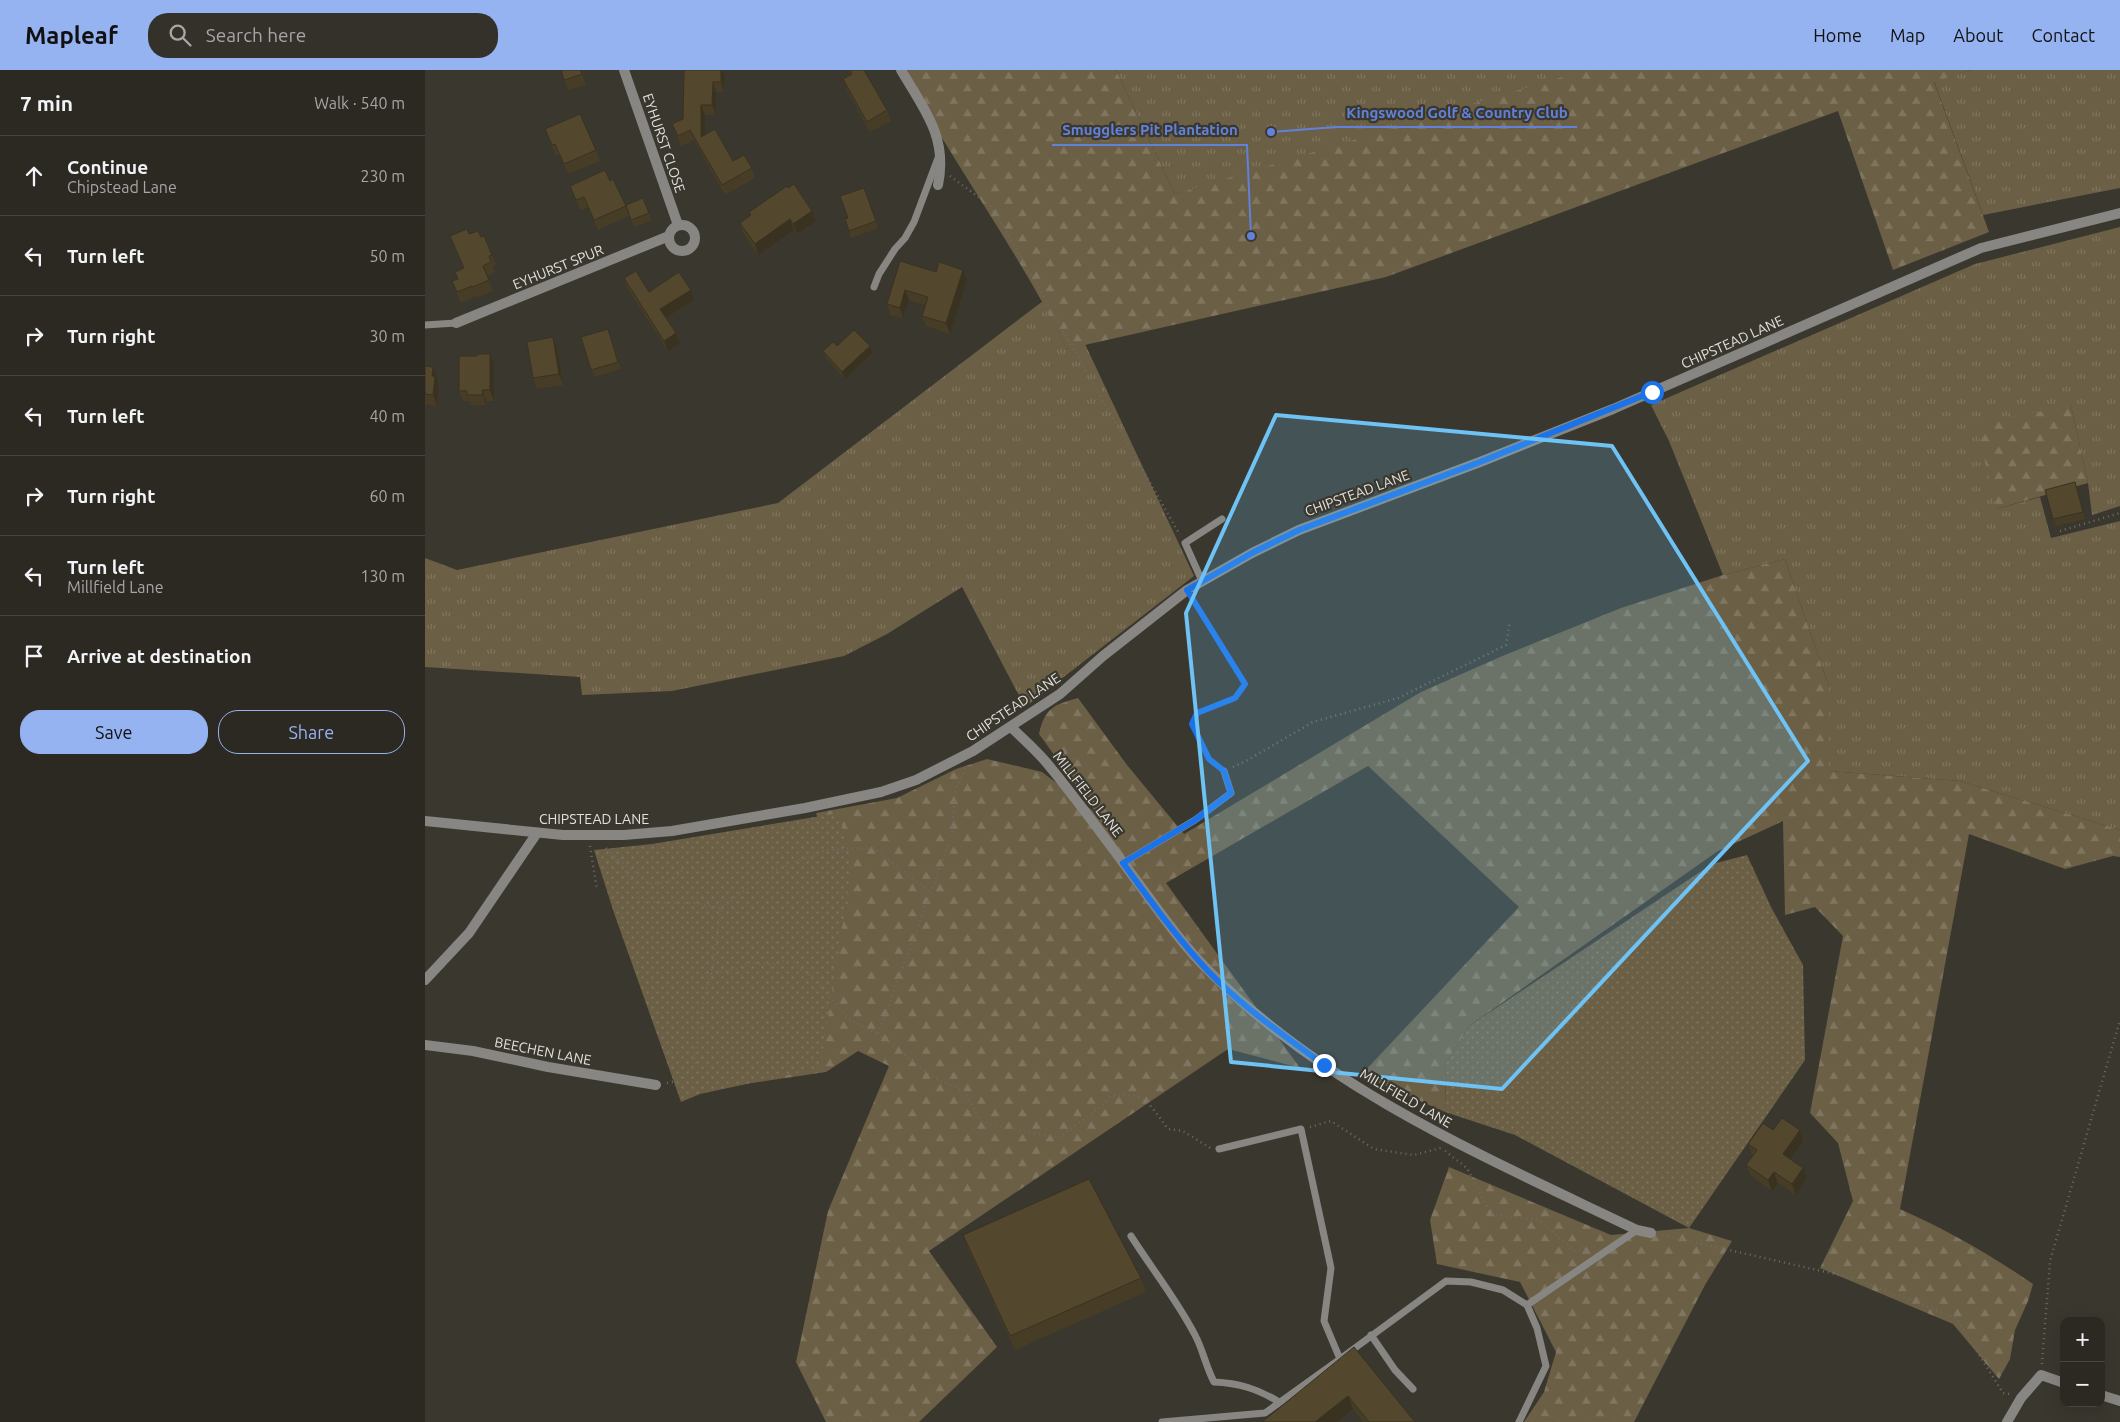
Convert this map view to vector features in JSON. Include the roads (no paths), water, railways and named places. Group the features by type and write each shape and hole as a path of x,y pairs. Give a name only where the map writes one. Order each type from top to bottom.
{"street":[{"name":"EYHURST CLOSE","path":"624,70 678,225"},
{"path":"901,70 932,123 939,144 941,169 938,185"},
{"name":"CHIPSTEAD LANE","path":"425,821 537,833 624,835 672,831 881,792 916,780 973,751 1060,694 1103,656 1187,590 1252,553 1299,530 1480,462 1613,409 1981,248 2120,213"},
{"name":"EYHURST SPUR","path":"457,324 669,236 678,225"},
{"path":"669,236 671,246 679,251 689,250 695,242 695,233 688,226 678,225"},
{"name":"MILLFIELD LANE","path":"1011,727 1045,761 1159,911 1209,971 1259,1017 1324,1065 1400,1114 1637,1230 1651,1233"},
{"path":"425,980 469,933 537,833"},
{"name":"BEECHEN LANE","path":"425,1045 473,1051 548,1067 656,1085"},
{"path":"2007,1422 2021,1398 2041,1375 2060,1382"},
{"path":"2105,1396 2120,1401"}],"lane":[{"path":"874,287 879,274 914,222 940,153"},
{"path":"425,325 457,324"},
{"path":"1202,581 1185,544 1222,520"},
{"path":"1123,863 1195,820 1231,793 1224,771"},
{"path":"1219,1149 1301,1129 1331,1268 1324,1321 1340,1358"},
{"path":"1527,1305 1637,1230"},
{"path":"1131,1236 1192,1328 1214,1382 1233,1382 1250,1387 1279,1402"},
{"path":"1162,1422 1265,1413 1446,1281 1471,1282 1503,1290 1527,1305 1537,1328 1546,1366 1519,1422"},
{"path":"1371,1335 1395,1370 1413,1389"}],"place":[{"name":"Kingswood Golf & Country Club","path":"1271,132"},
{"name":"Smugglers Pit Plantation","path":"1251,236"}]}
